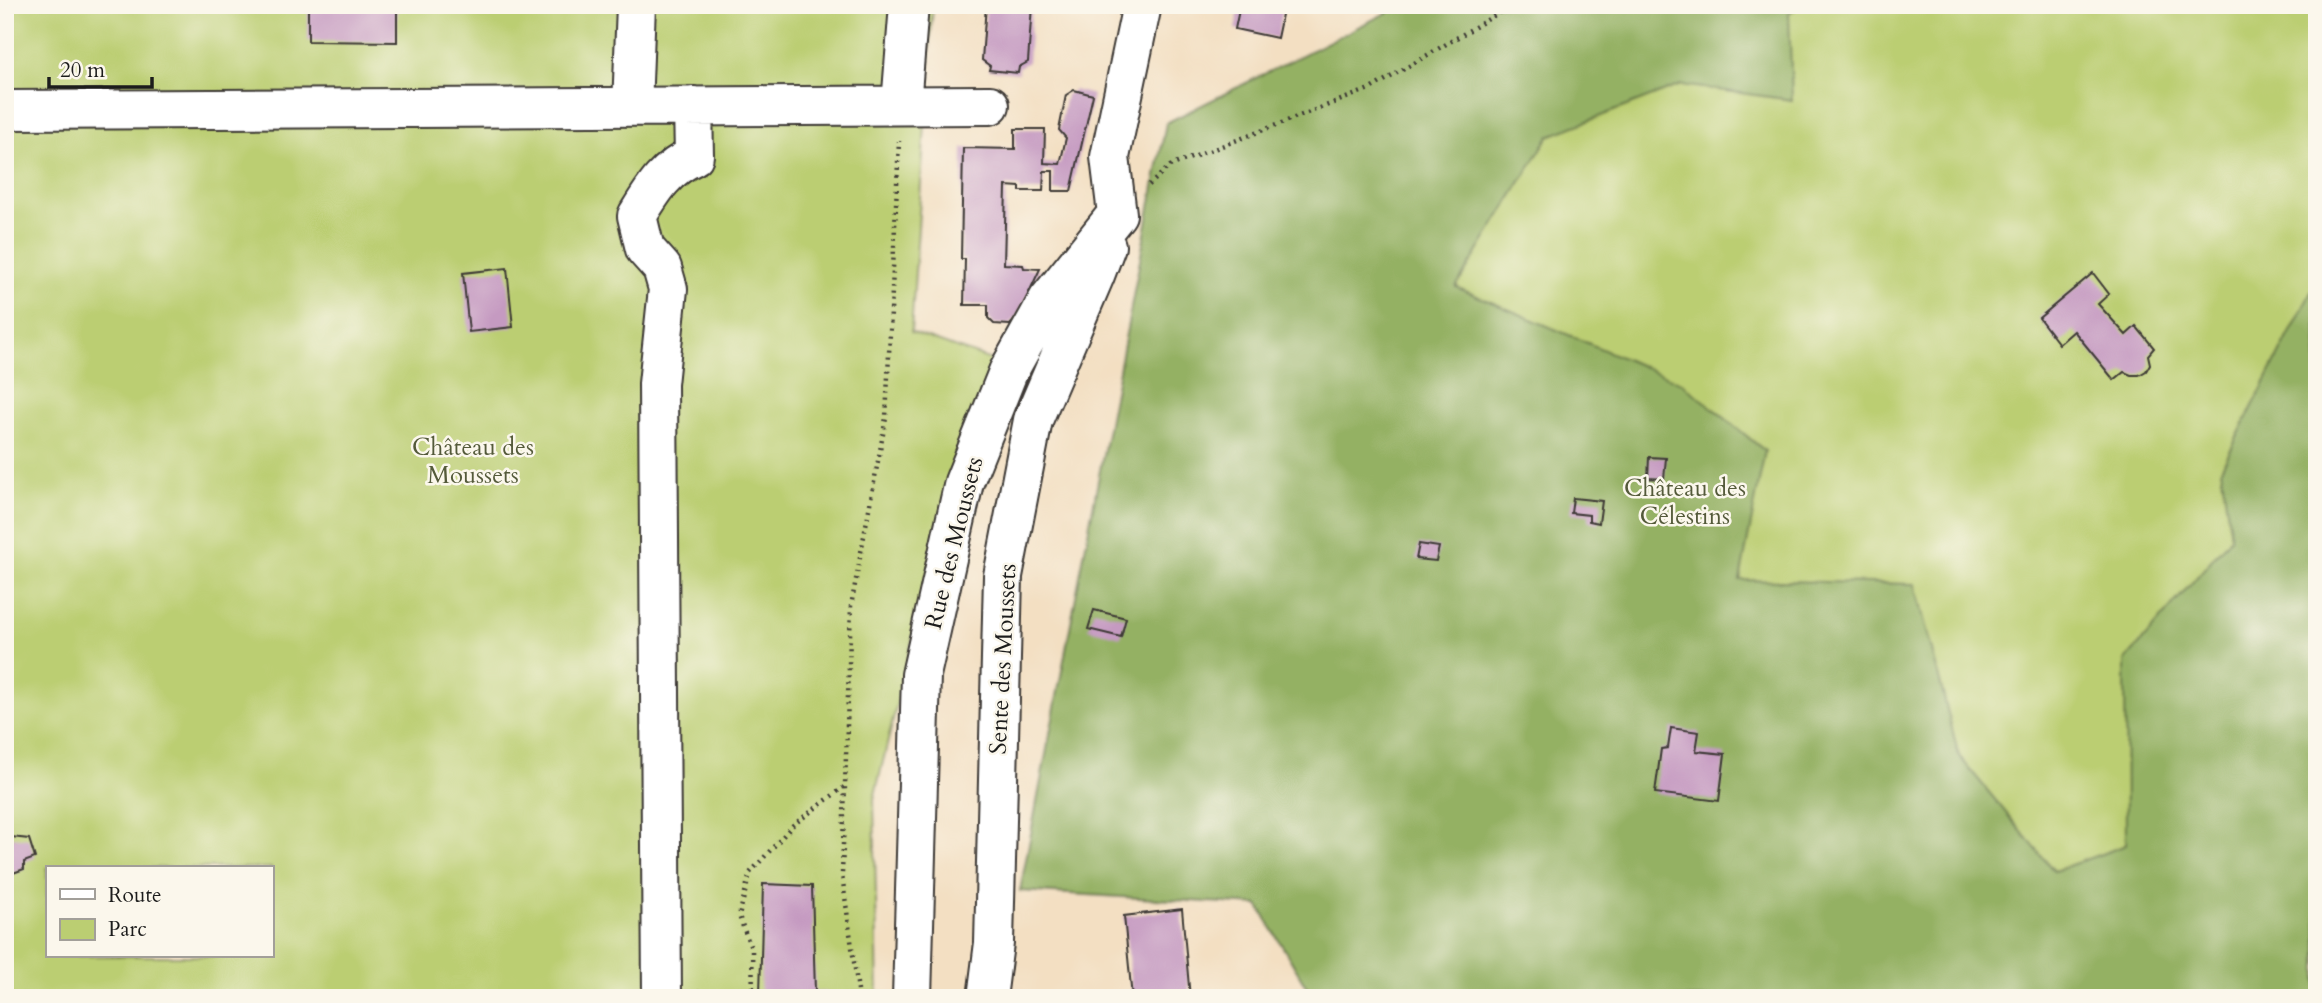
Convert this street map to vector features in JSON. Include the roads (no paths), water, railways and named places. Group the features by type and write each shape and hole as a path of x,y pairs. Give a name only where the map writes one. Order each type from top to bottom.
{"street":[{"path":"632,107 636,5"},
{"path":"901,106 909,5"},
{"path":"1117,214 1110,156 1142,5"},
{"path":"5,110 990,105"},
{"path":"662,993 658,384 668,289 662,268 645,249 637,216 658,182 694,156 693,106"},
{"name":"Rue des Moussets","path":"912,998 921,675 964,482 1008,372 1048,300 1117,214"},
{"name":"Sente des Moussets","path":"987,998 993,943 1003,576 1033,420 1096,275 1117,214"}],"park label":[{"name":"Château des Moussets","path":"473,461"},
{"name":"Château des Célestins","path":"1685,502"}]}
